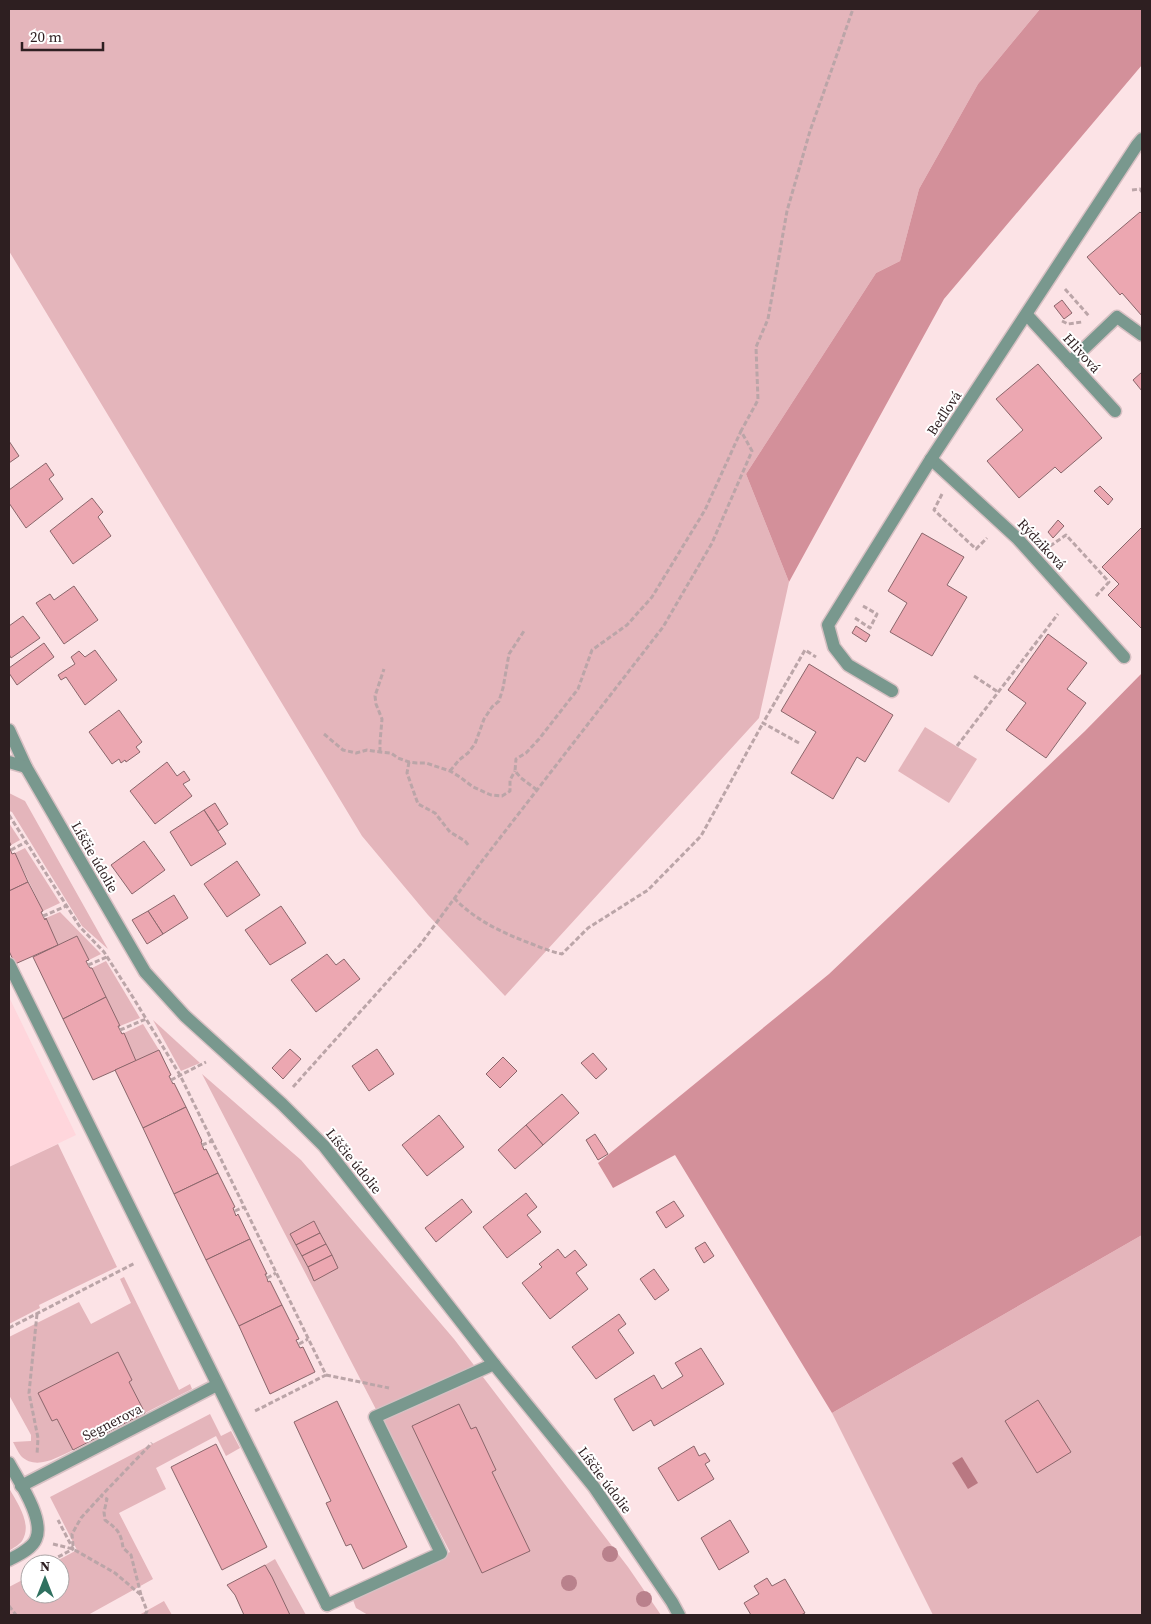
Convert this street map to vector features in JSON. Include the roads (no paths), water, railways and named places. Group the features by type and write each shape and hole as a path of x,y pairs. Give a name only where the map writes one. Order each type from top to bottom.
{"street":[{"name":"Bedľová","path":"892,691 848,665 834,647 828,625 931,459 1140,145"},
{"name":"Hlivová","path":"1027,315 1115,411"},
{"path":"1070,362 1117,317 1142,335"},
{"name":"Rýdziková","path":"931,459 1017,538 1124,657"},
{"name":"Líščie údolie","path":"9,730 26,766 145,972 185,1016 324,1146 494,1364 594,1487 679,1615"},
{"path":"9,762 26,766"},
{"path":"9,964 327,1605 441,1553 375,1417 494,1364"},
{"name":"Segnerova","path":"21,1486 217,1385"},
{"path":"9,1463 35,1513 38,1524 36,1539 23,1553 9,1560"}]}
